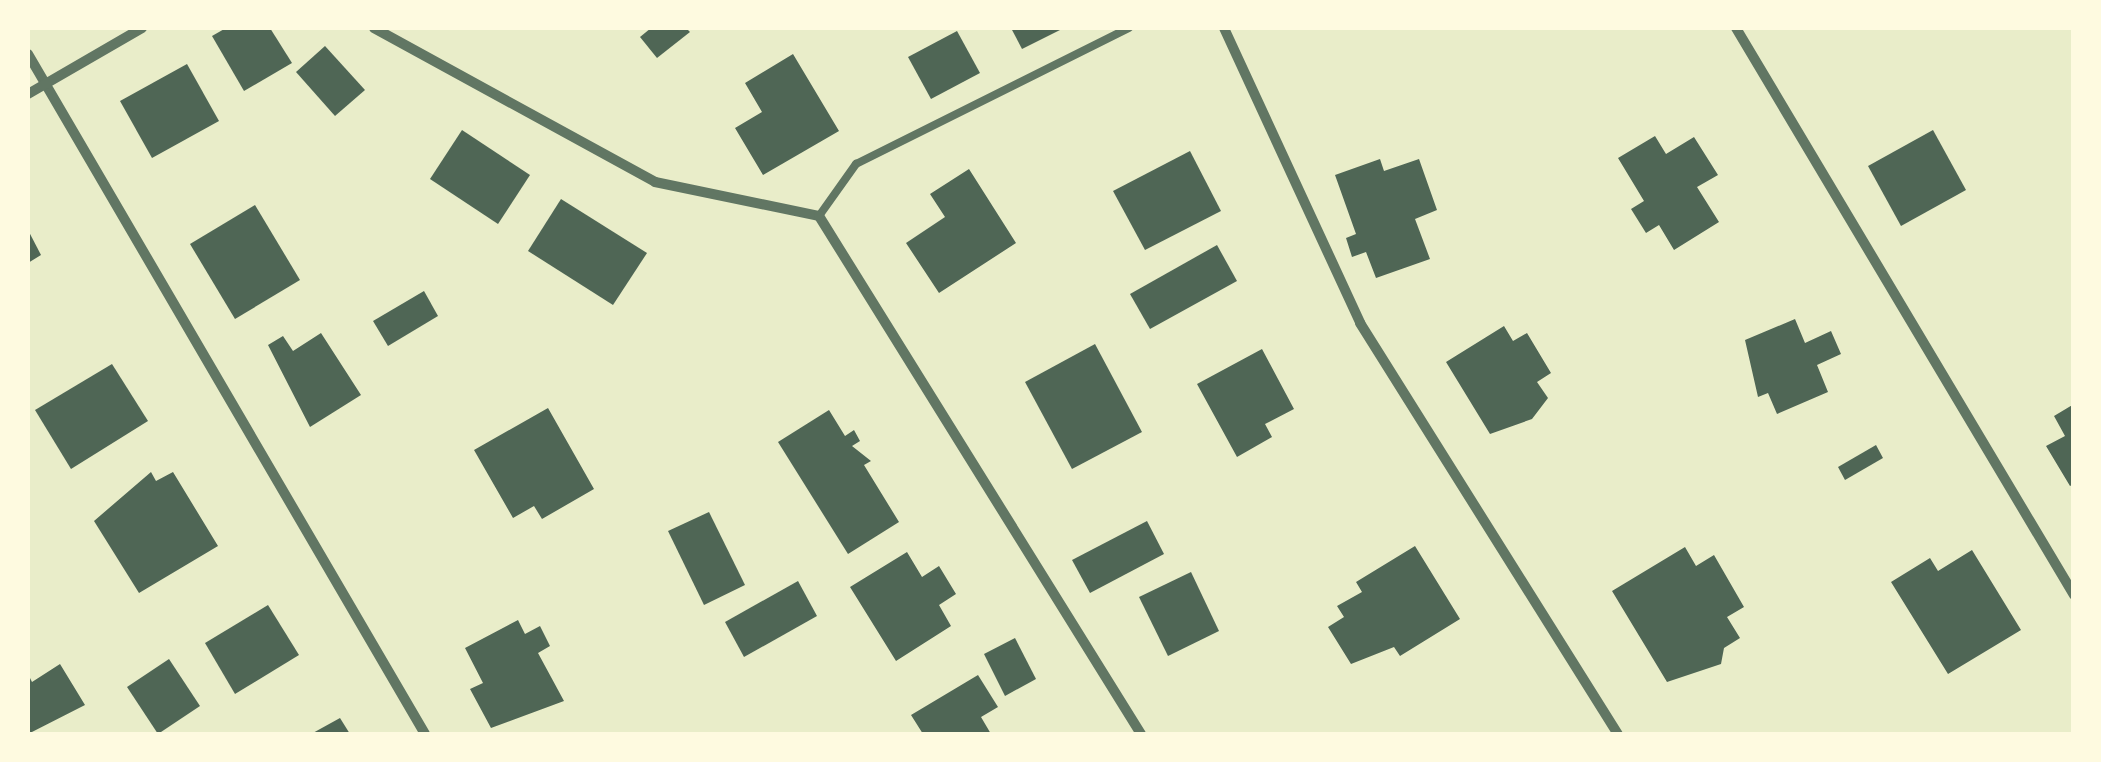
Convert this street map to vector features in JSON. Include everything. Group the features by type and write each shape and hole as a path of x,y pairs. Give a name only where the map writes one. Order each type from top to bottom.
{"street":[{"path":"28,94 142,28"},
{"path":"374,28 655,182 819,216 1141,734"},
{"path":"1224,28 1360,323 1618,734"},
{"path":"1736,28 2074,595"},
{"path":"28,54 425,734"}],"lane":[{"path":"819,216 856,164 1129,28"}],"building":[{"path":"226,28 270,28 292,63 244,91 212,36"},
{"path":"651,28 686,28 690,32 657,58 640,37"},
{"path":"1011,28 1064,28 1022,49"},
{"path":"957,31 980,73 931,99 908,57"},
{"path":"325,46 365,90 335,116 296,72"},
{"path":"793,54 839,131 763,175 735,128 762,112 745,83"},
{"path":"187,64 219,121 152,158 120,101"},
{"path":"462,130 530,175 498,224 430,179"},
{"path":"1933,130 1966,190 1901,226 1868,166"},
{"path":"1655,136 1666,154 1694,137 1718,175 1697,187 1719,222 1674,250 1659,225 1646,233 1631,209 1644,201 1618,158"},
{"path":"1190,151 1221,211 1145,250 1113,191"},
{"path":"1380,159 1384,171 1419,159 1437,210 1415,219 1430,259 1376,278 1366,252 1352,257 1346,238 1356,234 1335,175"},
{"path":"969,169 1016,243 939,293 906,243 945,217 930,194"},
{"path":"561,199 647,253 613,305 528,251"},
{"path":"255,205 300,280 235,319 190,244"},
{"path":"28,230 41,255 28,263"},
{"path":"1217,245 1237,281 1150,329 1130,294"},
{"path":"424,291 438,316 388,346 373,321"},
{"path":"1795,319 1805,343 1831,331 1841,354 1817,365 1828,392 1777,414 1768,393 1758,397 1745,340"},
{"path":"1504,326 1513,341 1527,333 1551,373 1537,382 1548,398 1532,419 1490,434 1446,362"},
{"path":"321,333 361,395 310,427 268,345 283,336 293,351"},
{"path":"1095,344 1142,432 1072,469 1025,382"},
{"path":"1262,349 1294,409 1265,424 1272,437 1237,457 1197,384"},
{"path":"112,364 148,421 71,469 35,410"},
{"path":"2074,404 2074,484 2070,486 2046,446 2065,436 2054,416"},
{"path":"548,408 594,489 542,519 534,506 513,518 474,450"},
{"path":"829,410 845,436 854,430 860,441 852,446 871,461 864,465 899,522 848,554 778,442"},
{"path":"1876,445 1883,458 1845,480 1838,467"},
{"path":"151,472 156,481 173,472 218,546 139,593 94,521"},
{"path":"709,512 745,585 704,605 668,531"},
{"path":"1147,521 1164,554 1090,593 1072,560"},
{"path":"1415,546 1460,619 1400,656 1394,647 1351,664 1328,627 1344,617 1337,606 1362,592 1356,582"},
{"path":"1685,547 1696,566 1714,555 1744,607 1727,617 1740,638 1724,648 1721,664 1667,682 1612,591"},
{"path":"1972,550 2021,630 1948,674 1891,582 1930,558 1938,571"},
{"path":"907,552 922,577 939,566 956,594 939,605 951,626 896,661 850,587"},
{"path":"1191,572 1219,631 1168,656 1139,597"},
{"path":"798,581 817,616 744,657 725,622"},
{"path":"268,605 299,655 235,694 205,643"},
{"path":"518,620 525,634 540,626 550,646 538,653 564,701 491,728 470,689 483,683 465,648"},
{"path":"1015,638 1036,679 1005,696 984,654"},
{"path":"169,659 200,706 158,734 127,687"},
{"path":"60,664 85,705 28,734 28,674 32,682"},
{"path":"978,675 998,707 981,717 991,734 923,734 911,715"},
{"path":"340,718 350,734 311,734"}]}
